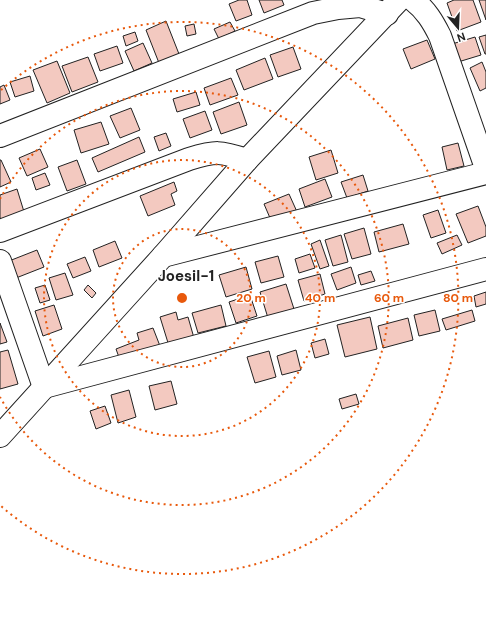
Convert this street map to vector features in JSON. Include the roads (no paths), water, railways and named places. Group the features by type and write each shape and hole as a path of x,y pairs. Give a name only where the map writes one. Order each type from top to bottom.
{"street":[{"path":"413,0 427,13 440,36 486,168"},
{"path":"0,136 313,14 338,8 360,6 393,7"},
{"path":"0,436 163,256 247,160 393,7"},
{"path":"0,231 189,159 212,152 227,153 247,160"},
{"path":"163,256 486,173"},
{"path":"0,261 44,387"},
{"path":"44,387 486,269"}],"district":[{"name":"Joesil-1","path":"186,276"}]}
